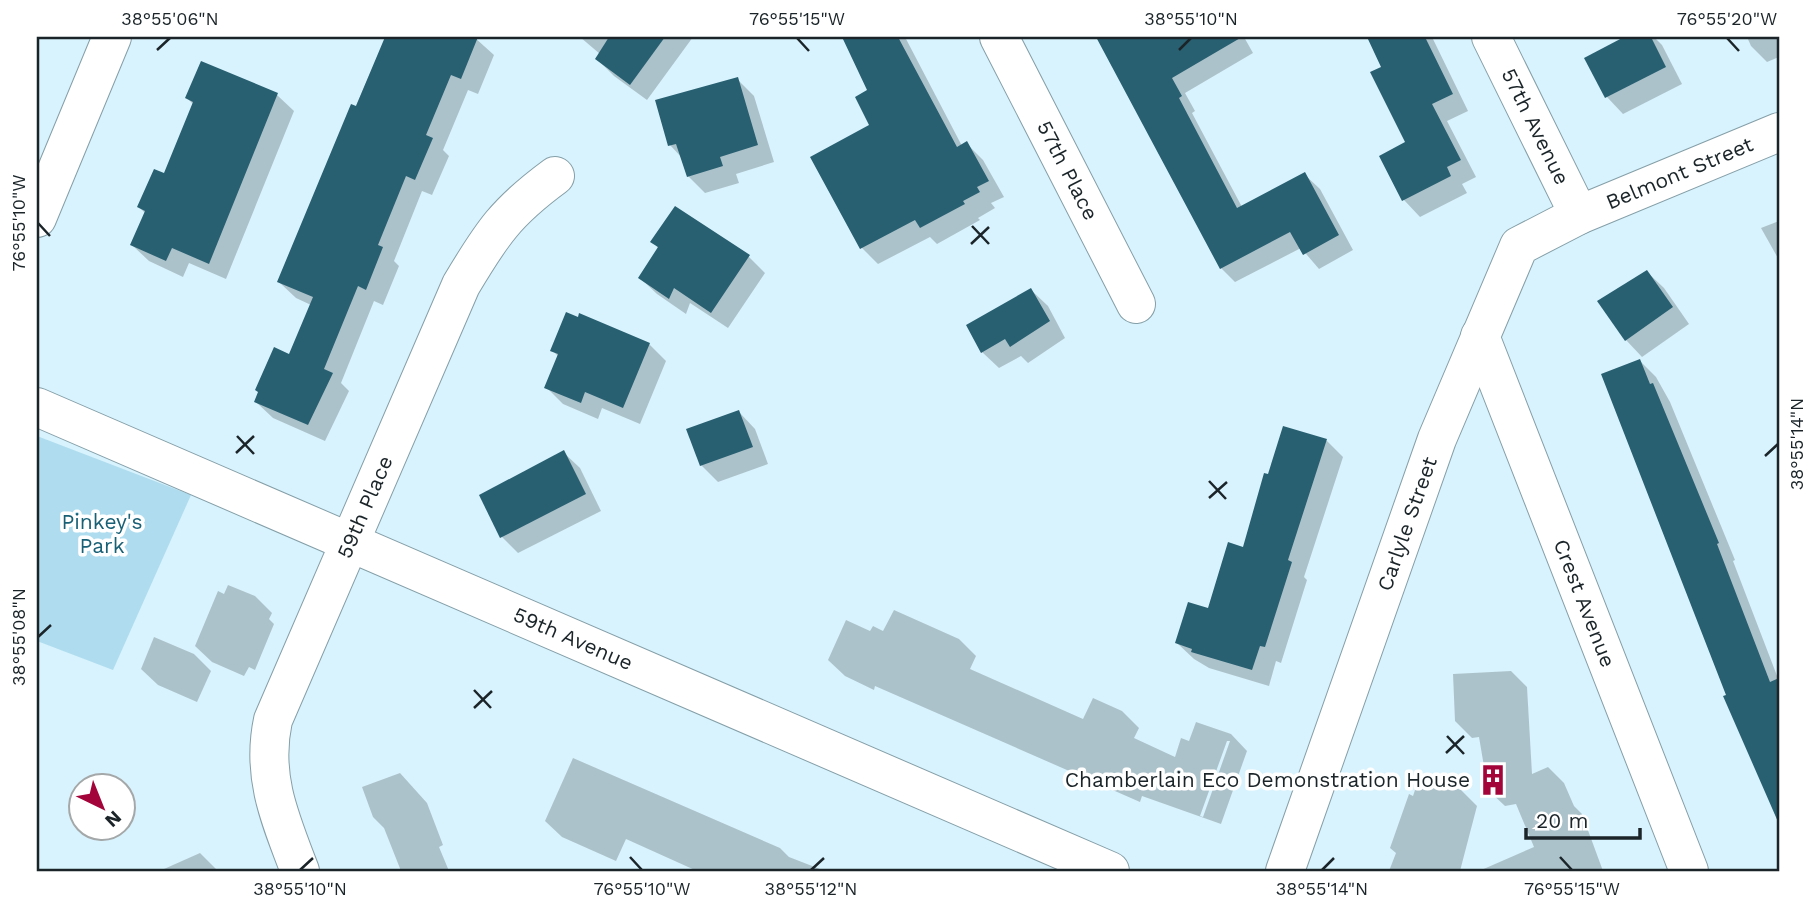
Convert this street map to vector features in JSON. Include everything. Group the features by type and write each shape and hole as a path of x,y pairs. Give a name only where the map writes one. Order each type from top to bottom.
{"street":[{"path":"37,218 112,37"},
{"name":"57th Place","path":"999,37 1136,304"},
{"name":"57th Avenue","path":"1491,37 1579,215"},
{"name":"Belmont Street","path":"1579,215 1779,132"},
{"name":"59th Place","path":"300,871 274,796 267,755 273,720 461,285 491,234 517,204 555,176"},
{"name":"Carlyle Street","path":"1285,871 1437,439 1518,246 1579,215"},
{"name":"Crest Avenue","path":"1480,336 1689,871"},
{"name":"59th Avenue","path":"37,407 1110,871"}],"green space":[{"name":"Pinkey's Park","path":"37,436 191,495 113,670 37,641"}],"building":[{"path":"385,37 478,37 461,79 451,75 426,135 433,138 415,180 406,176 378,245 383,247 366,290 358,286 324,369 333,373 308,425 254,402 258,392 255,390 274,347 289,354 313,297 277,282 351,104 356,106"},
{"path":"609,37 665,37 630,85 595,59"},
{"path":"842,37 898,37 957,147 967,141 989,181 977,187 980,192 963,201 965,204 920,228 915,220 860,249 810,157 869,125 855,97 867,90"},
{"path":"1096,37 1242,37 1172,78 1182,96 1179,98 1237,208 1305,172 1339,235 1303,255 1290,232 1220,269"},
{"path":"1367,37 1425,37 1453,94 1432,104 1461,160 1447,167 1451,176 1402,201 1379,156 1405,142 1370,72 1381,67"},
{"path":"1624,37 1651,37 1666,67 1605,98 1584,58"},
{"path":"201,61 278,93 209,264 172,248 166,261 130,245 145,211 137,207 154,169 164,173 193,102 185,98"},
{"path":"738,77 758,145 720,157 723,166 687,177 676,144 668,146 655,100"},
{"path":"675,206 750,255 711,313 674,288 669,299 638,278 658,247 650,242"},
{"path":"1647,270 1673,307 1625,341 1597,301"},
{"path":"1031,288 1050,321 1010,347 1005,339 981,353 966,325"},
{"path":"566,312 578,317 579,313 650,343 623,408 585,392 581,403 544,388 558,354 550,351"},
{"path":"1640,359 1650,384 1653,383 1719,543 1717,544 1770,682 1779,678 1779,824 1723,696 1726,695 1601,374"},
{"path":"739,410 753,447 700,466 686,429"},
{"path":"1283,426 1327,439 1288,560 1292,562 1265,647 1260,646 1252,670 1191,652 1192,649 1175,643 1188,602 1208,608 1228,542 1243,547 1264,473 1268,474"},
{"path":"564,450 586,494 500,538 479,495"}],"place":[{"name":"Chamberlain Eco Demonstration House","path":"1493,780"}]}
